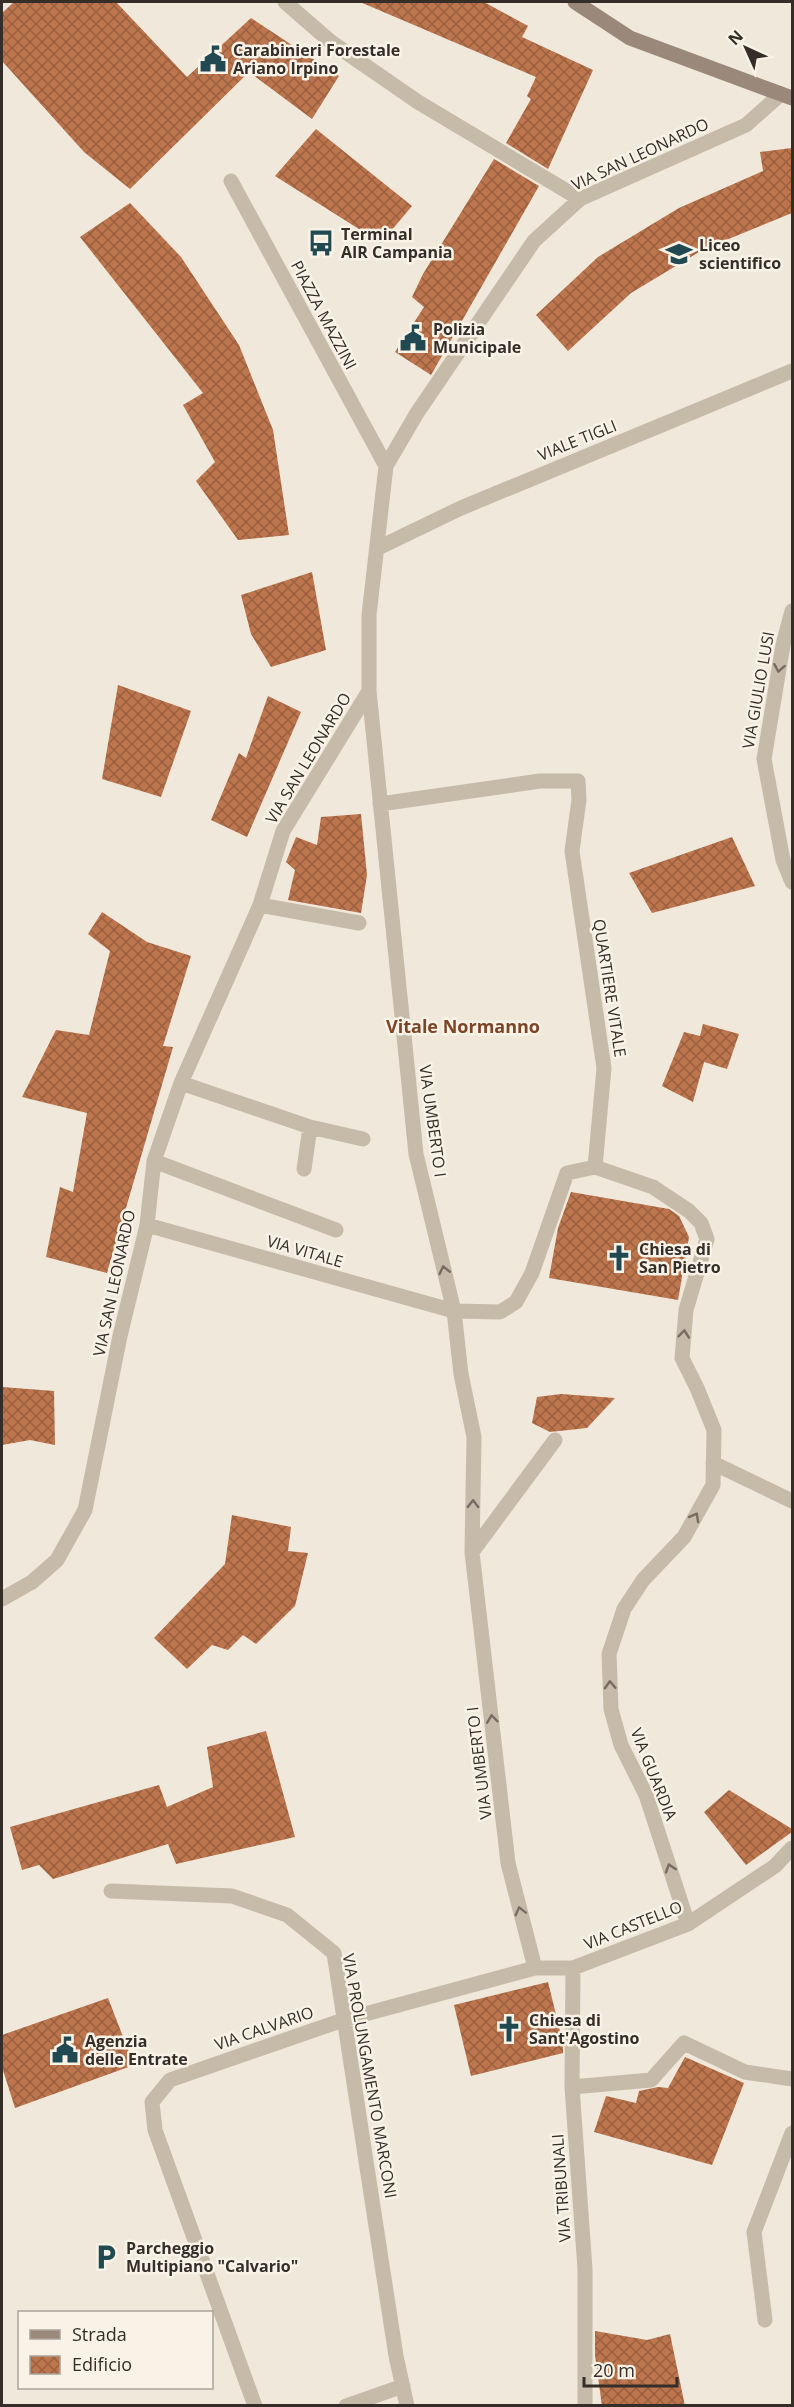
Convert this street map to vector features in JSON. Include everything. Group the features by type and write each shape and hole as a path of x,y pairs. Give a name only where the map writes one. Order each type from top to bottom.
{"street":[{"path":"285,2 331,42 418,102 580,199"},
{"path":"575,2 630,38 787,96"},
{"name":"VIA SAN LEONARDO","path":"2,1599 32,1582 57,1560 85,1510 120,1336 147,1225 154,1161 182,1083 260,905 283,831 369,692 369,615 386,466 417,413 534,241 580,199 747,125 787,96"},
{"name":"PIAZZA MAZZINI","path":"231,180 386,466"},
{"name":"VIALE TIGLI","path":"378,548 461,508 792,371"},
{"name":"VIA GIULIO LUSI","path":"792,611 783,645 764,759 783,860 792,882"},
{"name":"VIA UMBERTO I","path":"369,692 416,1154 454,1311 461,1374 474,1437 472,1552 508,1863 535,1968"},
{"name":"QUARTIERE VITALE","path":"380,804 530,782 578,781 579,800 572,851 604,1068 596,1167"},
{"path":"260,905 359,923"},
{"path":"182,1083 310,1127 363,1140"},
{"path":"304,1169 310,1127"},
{"path":"154,1161 336,1230"},
{"path":"454,1311 500,1312 516,1302 532,1273 567,1173 596,1167"},
{"name":"VIA GUARDIA","path":"596,1167 653,1187 689,1211 701,1223 707,1239 687,1310 682,1358 714,1430 713,1485 684,1537 642,1580 624,1609 609,1654 611,1709 621,1745 646,1795 688,1924"},
{"name":"VIA VITALE","path":"147,1225 454,1311"},
{"path":"472,1552 555,1440"},
{"path":"713,1463 792,1501"},
{"name":"VIA CASTELLO","path":"535,1968 573,1968 688,1924 775,1866 792,1848"},
{"name":"VIA PROLUNGAMENTO MARCONI","path":"111,1891 232,1896 287,1915 334,1953 396,2356 407,2406"},
{"name":"VIA CALVARIO","path":"255,2406 155,2130 152,2102 170,2080 343,2020 535,1968"},
{"name":"VIA TRIBUNALI","path":"573,1968 572,2087 585,2269 585,2406"},
{"path":"572,2087 651,2080 684,2043 745,2072 792,2079"},
{"path":"765,2320 754,2232 792,2133"},
{"path":"346,2406 403,2386"}],"building":[{"path":"14,2 116,2 187,77 251,18 339,76 312,119 249,72 130,189 84,152 2,61 2,13"},
{"path":"360,2 484,2 528,26 522,37 593,70 548,169 506,143 531,99 527,96 536,77"},
{"path":"316,129 412,206 381,243 275,176"},
{"path":"792,148 792,213 704,249 631,293 568,351 536,315 598,257 679,208 763,171 760,152"},
{"path":"494,159 539,186 431,375 395,352 424,307 412,297 423,274"},
{"path":"130,203 181,257 239,345 273,430 289,535 238,540 196,481 215,462 183,405 203,393 80,237"},
{"path":"312,572 326,650 271,667 251,634 241,595"},
{"path":"118,685 191,711 161,797 102,779"},
{"path":"268,696 301,712 247,837 211,820 239,753 246,758"},
{"path":"361,814 367,875 361,913 288,900 295,870 286,862 296,837 317,845 321,817"},
{"path":"732,837 755,886 652,913 629,873"},
{"path":"102,912 147,942 191,956 163,1046 173,1047 107,1273 46,1257 60,1187 73,1192 87,1113 22,1097 56,1030 89,1035 110,951 88,934"},
{"path":"703,1024 739,1034 727,1069 704,1062 693,1102 662,1086 684,1032 700,1036"},
{"name":"Chiesa di San Pietro","path":"571,1192 669,1209 679,1216 689,1237 678,1300 549,1278 558,1228"},
{"path":"2,1387 54,1391 55,1445 30,1440 2,1445"},
{"path":"561,1394 615,1398 587,1428 550,1432 532,1423 537,1397"},
{"path":"232,1515 291,1527 288,1551 308,1553 295,1606 256,1644 243,1635 228,1650 212,1645 187,1669 154,1638 225,1564"},
{"path":"266,1731 295,1837 176,1864 168,1844 53,1879 39,1865 22,1870 10,1827 159,1785 167,1807 213,1787 207,1747"},
{"path":"729,1790 792,1829 792,1832 746,1865 704,1812"},
{"name":"Chiesa di Sant'Agostino","path":"548,1982 563,2043 563,2053 471,2076 454,2005"},
{"name":"Agenzia delle Entrate","path":"108,1998 134,2065 15,2108 2,2067 2,2035"},
{"path":"685,2057 744,2083 712,2165 594,2132 606,2096 636,2103 639,2091 658,2087 668,2088"},
{"path":"595,2331 647,2340 670,2334 685,2406 602,2406 595,2355"}],"place":[{"name":"Carabinieri Forestale Ariano Irpino","path":"213,59"},
{"name":"Terminal AIR Campania","path":"321,243"},
{"name":"Liceo scientifico","path":"679,254"},
{"name":"Polizia Municipale","path":"413,338"},
{"name":"Chiesa di San Pietro","path":"619,1258"},
{"name":"Chiesa di Sant'Agostino","path":"509,2029"},
{"name":"Agenzia delle Entrate","path":"65,2050"},
{"name":"Parcheggio Multipiano \"Calvario\"","path":"106,2257"}],"district":[{"name":"Vitale Normanno","path":"463,1027"}]}
